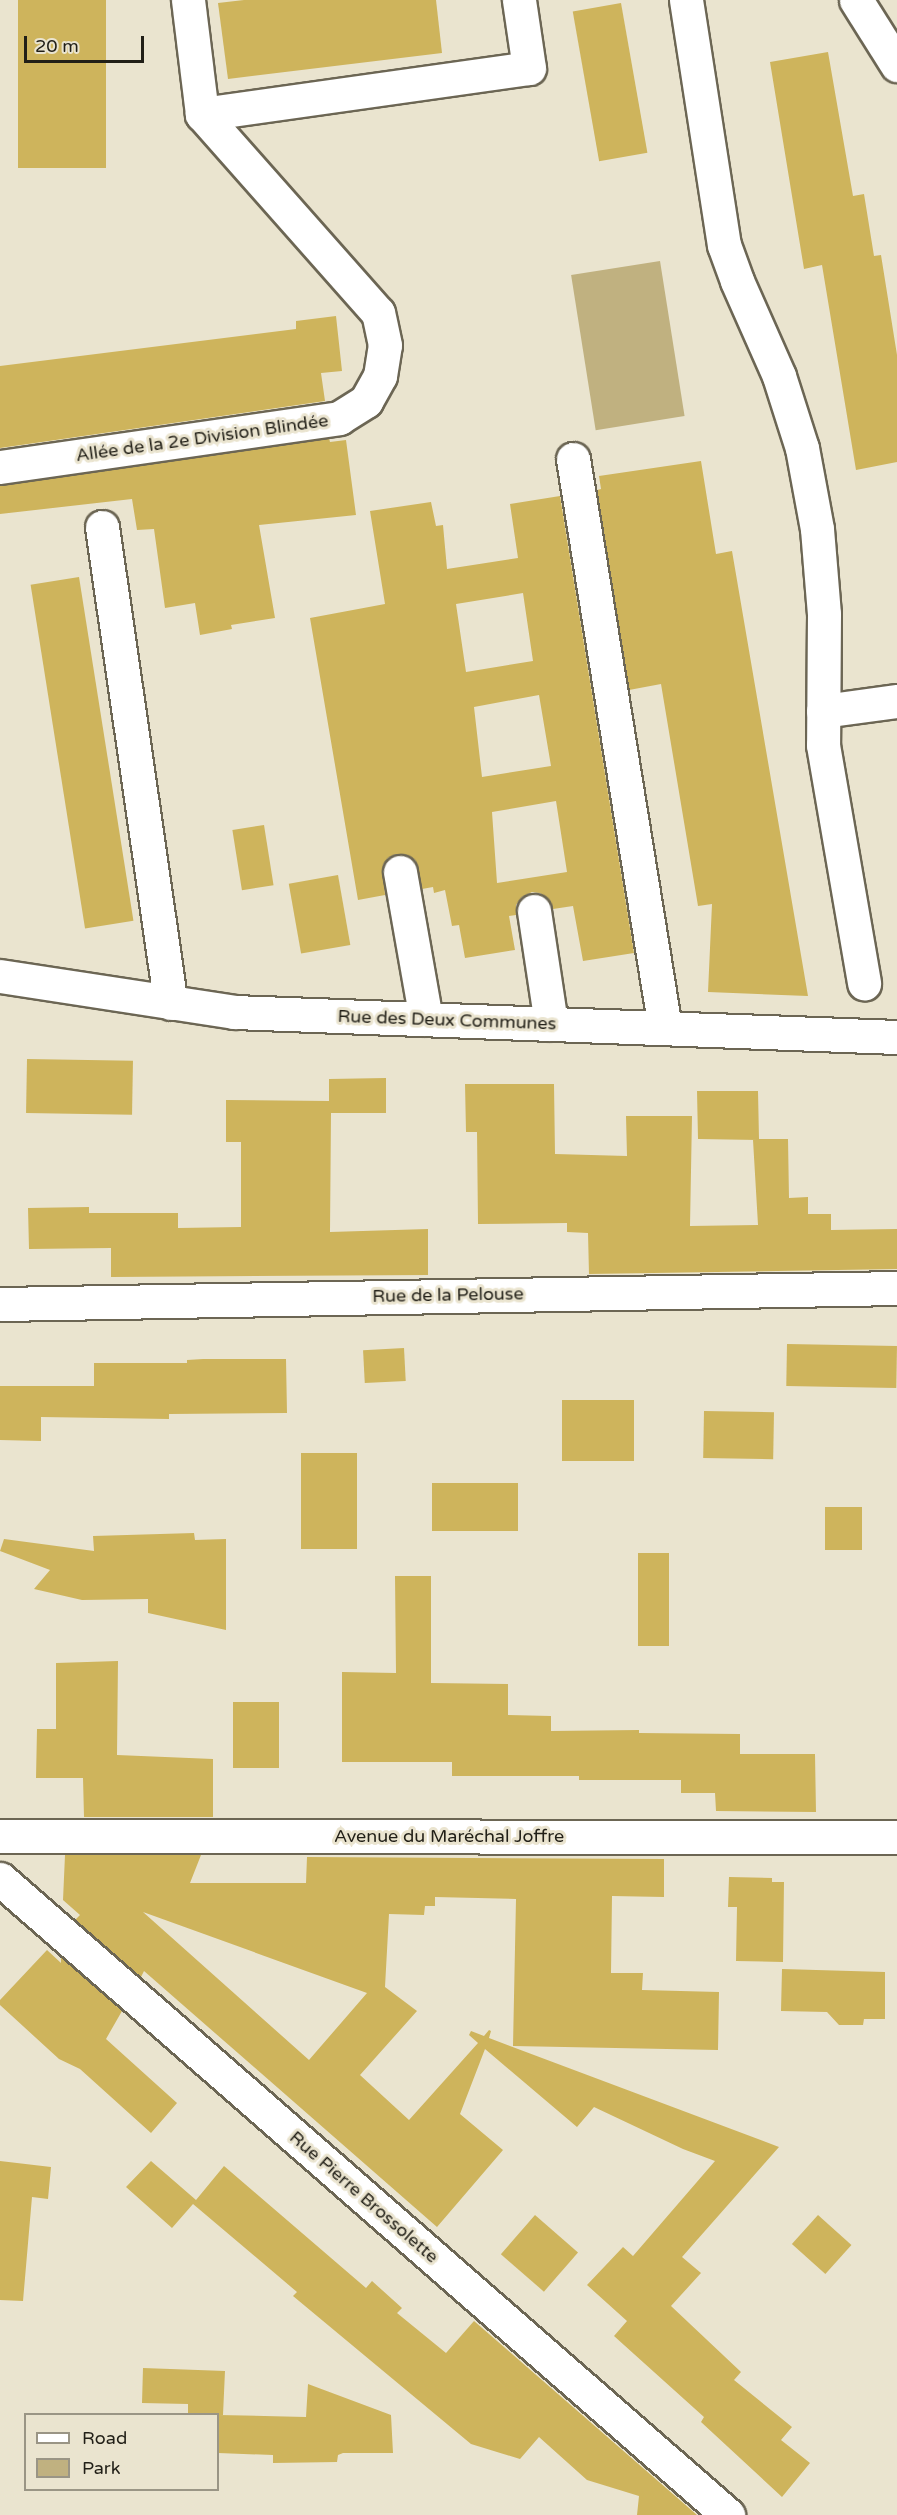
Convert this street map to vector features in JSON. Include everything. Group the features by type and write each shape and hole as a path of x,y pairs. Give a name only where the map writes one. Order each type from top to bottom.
{"street":[{"path":"188,0 202,114 529,68 519,0"},
{"path":"686,0 724,245 737,281 779,376 802,448 817,529 824,614 823,745 864,983"},
{"path":"856,0 897,65"},
{"name":"Allée de la 2e Division Blindée","path":"0,467 339,418 366,400 380,376 386,345 378,313 202,114"},
{"path":"573,459 665,1028"},
{"path":"102,527 171,1003"},
{"path":"823,711 897,701"},
{"path":"400,872 426,1019"},
{"path":"534,912 551,1024"},
{"name":"Rue des Deux Communes","path":"0,976 234,1012 897,1037"},
{"name":"Rue de la Pelouse","path":"0,1304 897,1288"},
{"name":"Avenue du Maréchal Joffre","path":"0,1836 897,1837"},
{"name":"Rue Pierre Brossolette","path":"0,1879 728,2515"}],"green space":[{"path":"660,261 685,416 596,430 571,275"}],"building":[{"path":"18,0 106,0 106,168 18,168"},
{"path":"244,0 436,0 442,53 228,79 218,3"},
{"path":"621,3 647,153 599,161 573,12"},
{"path":"828,52 853,196 864,194 874,256 881,255 897,355 897,462 856,470 822,265 804,269 770,62"},
{"path":"336,316 342,371 321,373 325,401 0,448 0,366 296,329 296,321"},
{"path":"329,438 330,442 346,440 356,515 259,525 275,618 231,625 232,629 200,635 195,603 165,608 154,529 137,530 132,499 0,514 0,485"},
{"path":"701,461 716,554 732,551 808,996 708,992 712,904 698,906 661,684 629,690 597,490 601,489 599,476"},
{"path":"560,496 634,953 583,961 573,906 553,909 548,899 540,893 532,892 522,897 516,905 516,915 509,916 515,950 465,958 459,925 452,926 445,890 434,893 433,887 422,889 415,860 407,855 396,854 388,858 383,865 385,895 358,900 310,618 385,604 370,511 431,502 436,526 443,525 447,569 518,558 510,504","holes":["523,593 533,661 466,672 456,604","539,695 551,766 482,777 474,707","556,801 567,872 497,883 492,812"]},
{"path":"79,577 133,921 85,928 31,585"},
{"path":"264,825 274,885 242,890 232,830"},
{"path":"338,875 350,945 301,954 289,884"},
{"path":"27,1059 133,1061 132,1115 26,1113"},
{"path":"386,1078 386,1113 331,1113 330,1232 428,1229 428,1275 111,1277 111,1248 29,1249 28,1208 89,1207 89,1213 178,1213 178,1228 241,1227 241,1142 226,1142 226,1100 329,1101 329,1079"},
{"path":"465,1084 554,1084 555,1154 627,1156 626,1116 692,1116 690,1226 758,1225 753,1140 758,1140 698,1139 697,1091 758,1091 759,1139 788,1139 789,1198 808,1197 808,1214 831,1214 831,1230 897,1229 897,1269 589,1274 588,1233 567,1232 567,1223 478,1224 477,1132 466,1132"},
{"path":"787,1344 897,1346 896,1388 786,1386"},
{"path":"404,1348 406,1381 365,1383 363,1350"},
{"path":"286,1359 287,1413 169,1414 169,1419 41,1417 41,1441 0,1440 0,1386 94,1386 94,1363 187,1363 187,1360"},
{"path":"562,1400 634,1400 634,1461 562,1461"},
{"path":"704,1411 774,1412 773,1459 703,1458"},
{"path":"301,1453 357,1453 357,1549 301,1549"},
{"path":"432,1483 518,1483 518,1531 432,1531"},
{"path":"825,1507 862,1507 862,1550 825,1550"},
{"path":"194,1533 195,1540 226,1539 226,1630 148,1613 148,1599 82,1600 34,1589 50,1570 0,1551 4,1539 94,1551 93,1536"},
{"path":"638,1553 669,1553 669,1646 638,1646"},
{"path":"395,1576 431,1576 431,1683 508,1684 508,1715 551,1716 551,1731 639,1730 639,1733 740,1734 740,1754 815,1754 816,1812 716,1811 715,1793 681,1793 681,1780 579,1780 579,1776 452,1776 452,1762 342,1762 342,1672 396,1673"},
{"path":"118,1661 117,1755 213,1759 213,1817 84,1817 83,1778 36,1778 37,1729 56,1729 56,1663"},
{"path":"233,1702 279,1702 279,1768 233,1768"},
{"path":"65,1855 201,1855 190,1883 306,1883 307,1857 664,1859 664,1897 612,1896 611,1973 643,1973 642,1990 719,1992 718,2050 513,2046 516,1899 435,1897 435,1906 425,1906 424,1915 389,1914 385,1987 417,2011 360,2075 409,2120 478,2043 469,2035 471,2031 484,2036 489,2030 491,2031 489,2038 779,2147 682,2257 701,2273 671,2306 741,2372 734,2380 792,2427 781,2440 810,2463 782,2497 701,2422 704,2417 614,2336 627,2321 587,2285 623,2247 633,2256 715,2161 683,2149 594,2107 577,2127 485,2049 460,2114 503,2150 437,2227 144,1971 141,1977 75,1920 80,1915 63,1900","holes":["143,1912 367,1993 309,2060"]},
{"path":"729,1877 772,1878 772,1882 784,1882 783,1962 736,1961 737,1907 728,1907"},
{"path":"47,1950 61,1963 61,1957 122,2011 106,2039 177,2103 151,2133 80,2069 59,2059 0,2005 0,2000"},
{"path":"782,1969 885,1972 885,2019 864,2019 863,2025 839,2025 827,2012 781,2011"},
{"path":"0,2161 51,2167 48,2199 32,2197 23,2301 0,2300"},
{"path":"151,2161 196,2200 224,2166 366,2288 372,2281 402,2308 397,2313 446,2353 474,2321 697,2515 637,2515 639,2496 587,2480 539,2437 520,2459 471,2444 293,2296 297,2292 193,2204 172,2228 126,2187"},
{"path":"535,2215 578,2252 544,2292 501,2254"},
{"path":"818,2215 851,2245 825,2274 792,2244"},
{"path":"143,2368 225,2371 223,2415 188,2413 188,2404 142,2403"},
{"path":"308,2384 391,2415 393,2453 343,2453 338,2455 337,2462 273,2463 273,2455 219,2453 219,2415 306,2417"}]}
